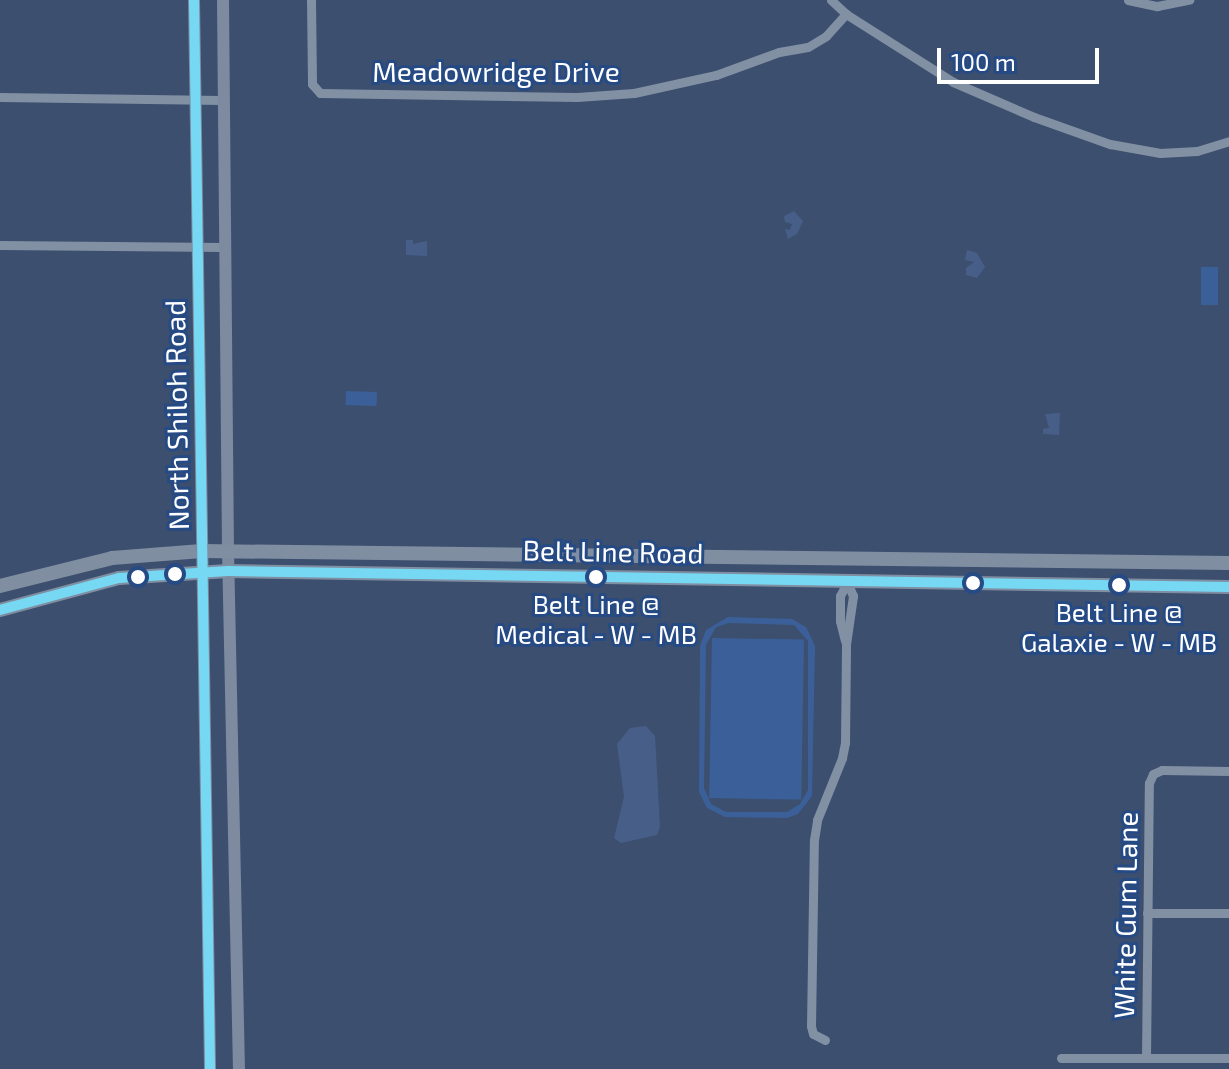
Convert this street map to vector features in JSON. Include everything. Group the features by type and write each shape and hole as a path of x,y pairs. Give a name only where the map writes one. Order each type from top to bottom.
{"main road":[{"name":"North Shiloh Road","path":"194,0 193,100 210,1069"},
{"name":"North Shiloh Road","path":"223,0 228,571 239,1069"},
{"name":"Belt Line Road","path":"0,586 112,558 228,550 1229,563"},
{"path":"533,553 537,575"},
{"path":"847,582 859,558"},
{"path":"1053,561 1054,585"},
{"name":"Belt Line Road","path":"0,610 119,578 202,571 1229,587"}],"street":[{"name":"Meadowridge Drive","path":"311,0 312,84 320,93 577,97 634,93 716,75 779,52 808,47 826,36 846,14"},
{"path":"831,0 846,14 953,82 1034,117 1110,144 1160,153 1197,151 1229,141"},
{"path":"1128,0 1157,6 1189,0"},
{"path":"0,97 222,100"},
{"path":"0,245 224,247"},
{"path":"825,1040 819,1039 811,1026 814,840 817,820 842,758 846,644 840,596 847,582"},
{"name":"White Gum Lane","path":"1146,1058 1149,783 1153,774 1162,770 1229,771"},
{"path":"1147,913 1229,913"},
{"path":"1061,1058 1229,1058"}],"shaded area":[{"path":"794,211 803,221 797,234 788,239 785,229 790,230 792,224 785,222 784,216"},
{"path":"406,240 413,240 413,244 427,241 427,256 406,255"},
{"path":"967,250 977,253 985,267 977,278 966,275 966,268 974,262 965,260"},
{"path":"1201,267 1218,267 1218,305 1201,305"},
{"path":"346,391 377,392 376,406 346,405"},
{"path":"1060,413 1059,435 1043,434 1043,429 1049,428 1045,414"},
{"path":"728,617 792,619 806,627 815,646 812,796 798,814 787,818 725,817 707,808 699,792 700,646 706,630","holes":["729,623 794,625 808,641 808,790 800,804 787,812 726,812 711,804 704,788 706,645 716,627"]},
{"path":"712,638 804,640 801,800 709,798"},
{"path":"646,726 655,736 660,827 657,835 621,843 614,838 624,797 617,744 630,728"}],"transit line":[{"path":"194,0 210,1069"},
{"path":"0,610 119,578 228,571 1229,587"}],"place":[{"name":"Belt Line @ Medical - W - MB","path":"596,577"},
{"name":"Belt Line @ Galaxie - W - MB","path":"1119,585"}]}
